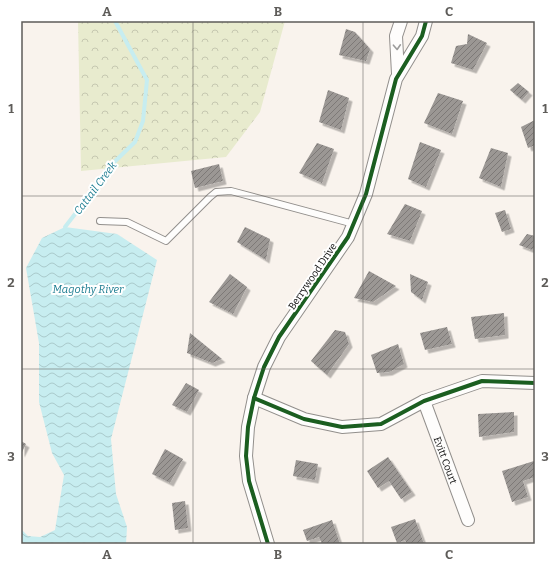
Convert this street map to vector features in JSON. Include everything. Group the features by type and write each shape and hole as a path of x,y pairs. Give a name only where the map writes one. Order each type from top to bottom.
{"street":[{"name":"Berrywood Drive","path":"398,74 396,36 401,21"},
{"name":"Berrywood Drive","path":"268,544 249,481 246,456 248,427 254,398 264,367 279,337 346,240 354,224 366,194 398,74 422,36 426,21"},
{"path":"254,398 304,419 342,427 381,424 424,401 482,381 535,383"},
{"name":"Evitt Court","path":"424,401 468,520"}],"lane":[{"path":"100,220 127,222 166,241 210,196 216,192 231,191 354,224"}],"green space":[{"path":"78,21 285,21 260,112 226,157 81,171"}],"water":[{"name":"Magothy River","path":"65,227 117,234 157,260 111,439 116,494 127,527 126,544 21,544 21,529 28,536 40,537 55,530 64,475 52,453 39,402 39,343 26,268 42,238"}],"building":[{"path":"346,29 355,32 370,49 366,61 339,55"},
{"path":"468,34 487,43 473,70 451,63 456,46 467,44"},
{"path":"518,83 529,92 522,100 510,90"},
{"path":"328,90 349,98 341,130 319,122"},
{"path":"438,93 463,101 452,134 424,123"},
{"path":"535,120 535,145 528,148 521,127"},
{"path":"420,142 441,150 426,187 408,179"},
{"path":"317,143 334,149 322,183 299,173"},
{"path":"491,148 508,153 501,187 479,178"},
{"path":"219,164 223,181 195,188 191,171"},
{"path":"405,204 422,211 410,241 387,234"},
{"path":"505,210 511,229 502,232 495,213"},
{"path":"245,227 270,239 266,260 237,242"},
{"path":"527,234 535,236 535,247 532,250 519,245"},
{"path":"369,271 396,286 373,302 354,298"},
{"path":"230,274 247,287 233,314 209,302"},
{"path":"410,274 428,282 422,300 411,292"},
{"path":"504,313 505,335 475,339 471,317"},
{"path":"447,327 452,344 425,350 420,333"},
{"path":"335,330 345,332 349,344 327,375 311,361"},
{"path":"190,333 222,359 212,363 187,353"},
{"path":"398,344 404,364 389,372 377,373 371,355"},
{"path":"186,383 199,390 187,412 172,405"},
{"path":"514,412 514,432 479,437 478,414"},
{"path":"21,441 26,444 21,454"},
{"path":"165,449 183,459 170,483 152,474"},
{"path":"388,457 412,492 401,499 389,481 378,488 367,471"},
{"path":"296,460 318,464 315,480 293,476"},
{"path":"534,461 535,477 523,481 528,497 512,502 502,471"},
{"path":"185,501 188,528 175,530 172,503"},
{"path":"415,519 424,544 407,544 405,540 397,543 391,527"},
{"path":"332,520 340,544 322,544 319,537 307,541 303,530"}],"waterway":[{"name":"Cattail Creek","path":"65,227 99,183 107,169 135,142 143,121 147,80 115,21"}],"cycle path":[{"path":"268,544 249,481 246,456 248,427 254,398 264,367 279,337 348,237 366,194 396,79 422,36 426,21"},
{"path":"254,398 304,419 342,427 381,424 424,401 482,381 535,383"}]}
